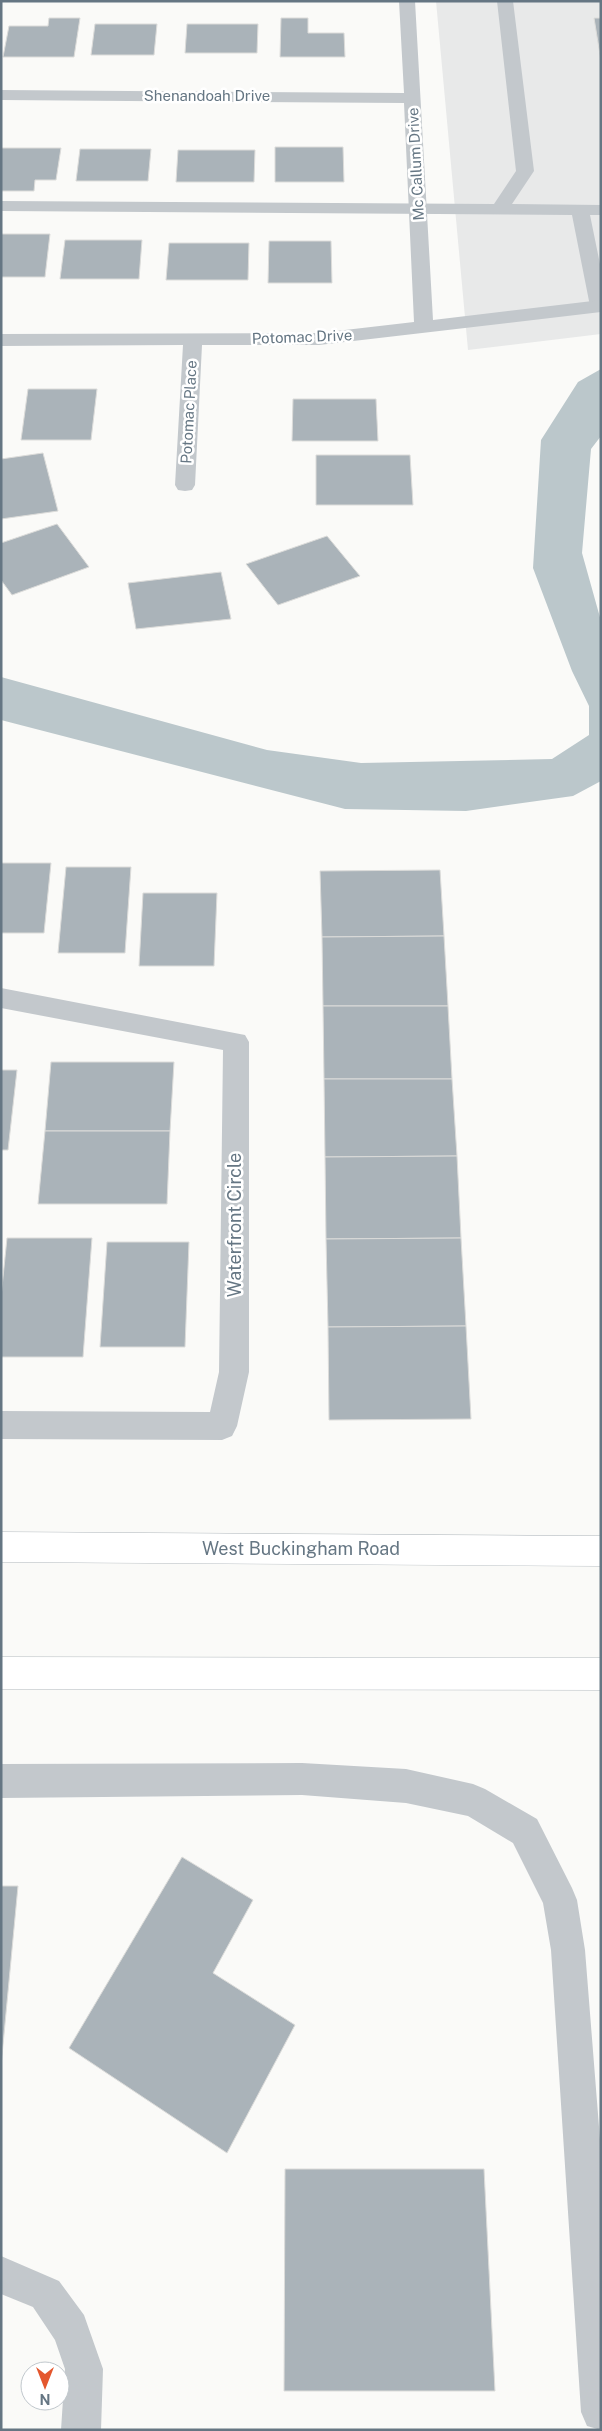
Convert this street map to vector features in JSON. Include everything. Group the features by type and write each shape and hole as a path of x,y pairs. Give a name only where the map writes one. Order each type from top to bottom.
{"main road":[{"name":"West Buckingham Road","path":"1,1547 601,1551"},
{"path":"1,1673 601,1674"}],"street":[{"name":"Mc Callum Drive","path":"407,1 424,326"},
{"path":"500,209 525,171 505,1"},
{"name":"Shenandoah Drive","path":"1,95 413,98"},
{"path":"1,206 601,210"},
{"path":"580,210 600,306"},
{"name":"Potomac Drive","path":"1,340 319,339 600,306"},
{"name":"Potomac Place","path":"185,485 193,340"},
{"name":"Waterfront Circle","path":"1,998 236,1042 234,1372 222,1426 1,1425"},
{"path":"1,1781 302,1779 406,1786 473,1801 525,1831 560,1900 568,1950 601,2412"},
{"path":"1,2275 46,2294 70,2329 84,2369 81,2430"}],"shaded area":[{"path":"436,1 601,1 601,334 468,350"},
{"path":"601,369 601,436 591,449 582,553 601,621 601,781 573,796 466,811 345,809 1,720 1,677 267,750 361,763 552,759 589,735 589,706 572,671 533,568 541,440 578,382"}],"building":[{"path":"49,18 80,18 74,57 3,57 9,26 48,26"},
{"path":"281,18 308,18 308,33 344,33 345,57 280,57"},
{"path":"594,18 601,18 601,61"},
{"path":"95,24 157,24 154,55 91,55"},
{"path":"187,24 258,24 257,53 185,53"},
{"path":"275,147 343,147 344,182 275,182"},
{"path":"1,148 61,148 56,180 35,180 34,191 1,191"},
{"path":"80,149 151,149 148,181 76,181"},
{"path":"178,150 255,150 254,182 176,182"},
{"path":"1,234 50,234 45,277 1,277"},
{"path":"65,240 142,240 139,279 60,279"},
{"path":"269,241 331,241 332,283 268,283"},
{"path":"169,243 249,243 248,280 166,280"},
{"path":"28,389 97,389 91,440 21,440"},
{"path":"293,399 376,399 378,441 292,441"},
{"path":"43,453 58,511 1,519 1,459"},
{"path":"316,455 410,455 413,505 316,505"},
{"path":"57,524 89,567 12,595 1,580 1,543"},
{"path":"327,536 360,576 278,605 246,564"},
{"path":"221,572 231,619 136,629 128,583"},
{"path":"1,863 51,863 44,933 1,933"},
{"path":"66,867 131,867 125,953 58,953"},
{"path":"440,870 444,936 322,937 320,871"},
{"path":"143,893 217,893 214,966 139,966"},
{"path":"444,936 448,1006 323,1006 322,937"},
{"path":"323,1006 448,1006 452,1079 324,1079"},
{"path":"51,1062 174,1062 170,1131 45,1131"},
{"path":"1,1070 17,1070 8,1150 1,1150"},
{"path":"324,1079 452,1079 457,1156 325,1157"},
{"path":"45,1131 170,1131 167,1204 38,1204"},
{"path":"457,1156 461,1238 326,1239 325,1157"},
{"path":"7,1238 92,1238 83,1357 1,1357 1,1297"},
{"path":"461,1238 466,1326 328,1327 326,1239"},
{"path":"107,1242 189,1242 185,1347 100,1347"},
{"path":"466,1326 471,1419 329,1420 328,1327"},
{"path":"182,1857 253,1900 213,1973 295,2025 227,2153 69,2048"},
{"path":"1,1886 18,1886 1,2066"},
{"path":"285,2169 484,2169 495,2391 284,2391"}]}
